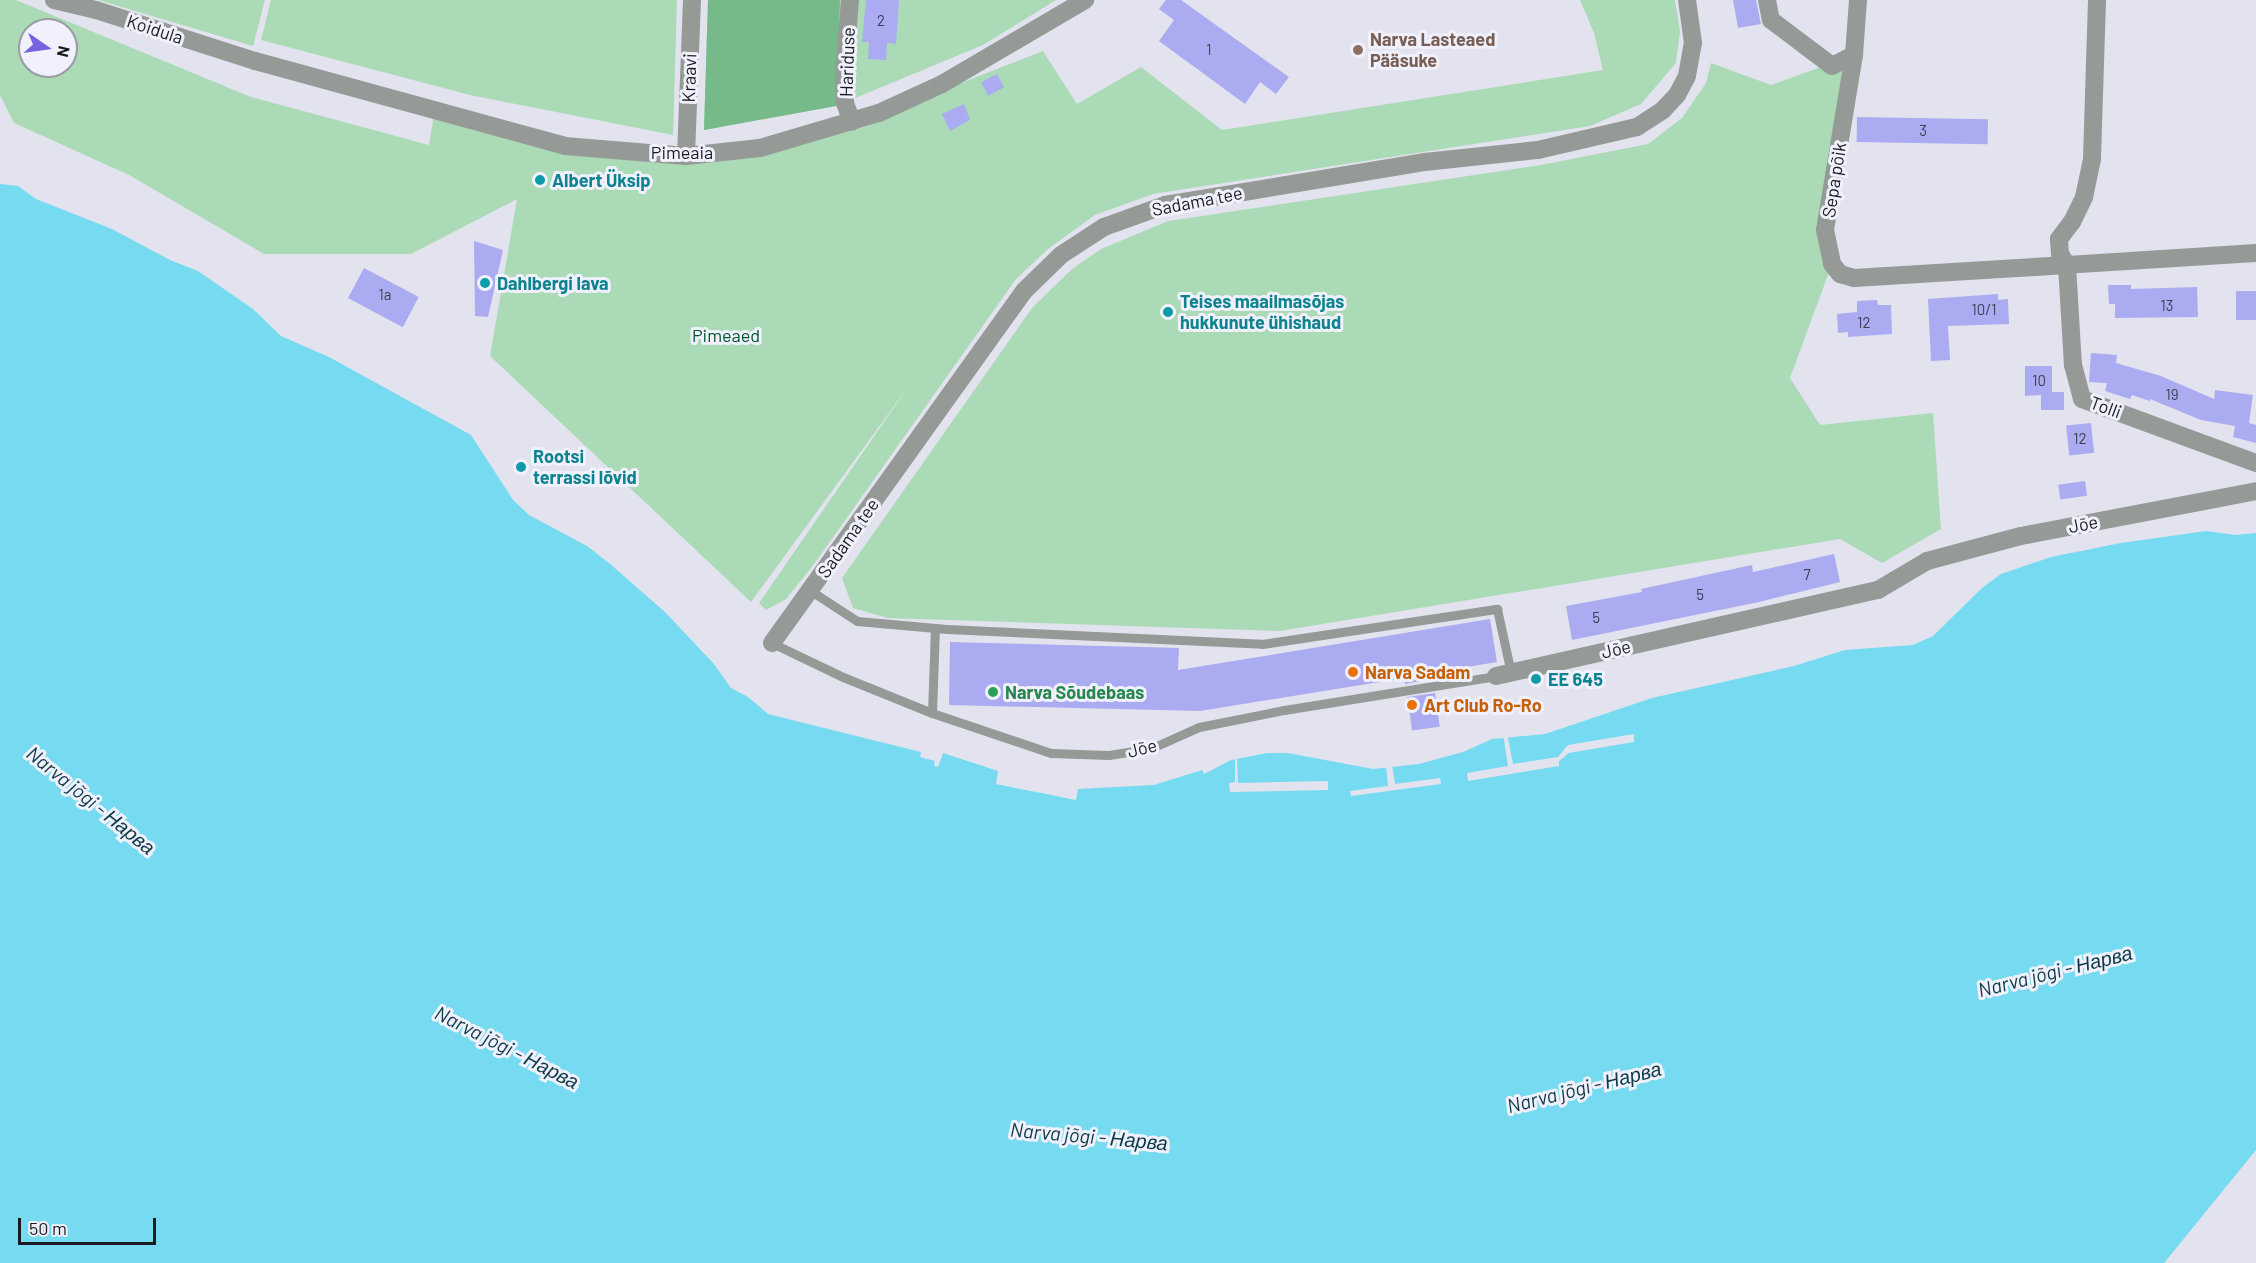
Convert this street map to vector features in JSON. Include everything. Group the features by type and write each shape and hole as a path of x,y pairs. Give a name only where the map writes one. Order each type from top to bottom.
{"street":[{"name":"Koidula","path":"54,0 96,10 255,62"},
{"name":"Kraavi","path":"686,156 692,0"},
{"name":"Hariduse","path":"850,0 845,103 852,122"},
{"name":"Pimeaia","path":"255,62 566,146 686,156 760,148 879,113 942,84 1085,0"},
{"name":"Sadama tee","path":"772,643 1024,291 1061,255 1082,240 1125,218 1165,205 1425,162 1538,150 1637,127 1663,110 1677,95 1687,76 1693,43 1687,0"},
{"path":"1767,0 1771,20 1832,66 1854,55"},
{"name":"Sepa põik","path":"1858,0 1854,55 1825,230 1832,264 1840,273 1854,278 2067,265"},
{"name":"Tolli","path":"2097,0 2092,159 2084,197 2072,222 2059,239 2060,254 2067,265 2073,365 2082,399 2256,463"},
{"path":"2067,265 2256,253"},
{"name":"Jõe","path":"1503,675 1878,590 1927,561 2021,536 2256,491"}],"lane":[{"path":"811,591 857,621 935,628 1262,644 1497,609 1503,675"},
{"path":"932,713 935,628"},
{"name":"Jõe","path":"772,643 843,677 932,713 1051,753 1110,755 1152,748 1199,727 1284,710 1503,675"}],"green space":[{"name":"Pimeaed","path":"0,0 16,0 60,18 18,18 18,78 78,78 78,26 251,97 429,145 434,115 564,151 763,152 868,126 917,100 1043,51 1077,104 1141,67 1222,130 1603,70 1594,33 1580,0 1675,0 1680,32 1676,63 1641,104 1590,126 1153,194 1095,215 1048,249 1016,279 812,567 786,599 766,610 759,603 908,387 751,602 490,356 517,199 411,254 264,254 129,175 14,123 0,95"},
{"path":"98,0 265,0 253,46"},
{"path":"271,0 677,0 673,135 470,95 261,40"},
{"path":"708,0 1056,0 983,45 836,106 704,130"},
{"path":"708,0 840,0 836,106 704,130"},
{"path":"1854,55 1825,230 1832,264 1790,378 1820,425 1933,413 1941,529 1882,563 1840,539 1280,631 888,618 853,608 842,578 1032,308 1072,269 1101,249 1168,221 1541,165 1648,144 1682,118 1706,83 1711,63 1771,85"}],"water":[{"name":"Narva jõgi - Нарва","path":"0,184 18,186 36,199 112,229 170,260 198,271 253,309 281,336 329,357 471,435 513,500 529,515 587,546 609,563 665,612 714,664 731,688 748,697 768,714 921,752 920,757 935,761 934,766 938,767 943,753 998,771 996,784 1076,800 1078,789 1154,785 1202,770 1204,774 1231,760 1267,753 1288,753 1373,769 1419,764 1463,752 1492,739 1545,734 1652,698 1794,666 1845,650 1913,645 1933,636 1982,588 2001,574 2051,557 2121,543 2206,531 2235,535 2256,533 2256,1150 2164,1263 0,1263"}],"pier":[{"path":"1507,733 1513,764 1558,757 1568,745 1634,734 1634,742 1569,753 1559,761 1559,766 1468,781 1467,773 1508,766 1503,734"},
{"path":"1237,756 1238,783 1328,781 1328,790 1230,792 1229,783 1235,782 1235,757"},
{"path":"1392,764 1395,784 1440,778 1441,784 1351,796 1350,791 1388,786 1386,765"}],"building":[{"path":"866,0 899,0 896,44 887,43 886,60 868,59 869,42 862,42"},
{"path":"1166,0 1181,0 1289,77 1276,94 1260,82 1245,104 1159,41 1174,20 1159,9"},
{"path":"1733,0 1756,0 1761,24 1738,28"},
{"path":"997,74 1004,87 988,96 981,82"},
{"path":"964,104 970,120 950,131 942,114"},
{"path":"1857,117 1988,119 1988,144 1857,142"},
{"name":"Dahlbergi lava","path":"474,241 503,250 488,317 475,316"},
{"path":"364,268 419,297 403,327 348,298"},
{"path":"2108,285 2131,285 2131,289 2197,287 2198,317 2115,318 2115,304 2109,304"},
{"path":"2236,291 2256,291 2256,320 2236,320"},
{"path":"1998,294 1998,300 2008,299 2009,324 1948,326 1950,360 1931,361 1928,299"},
{"path":"1877,300 1878,305 1891,305 1892,334 1848,337 1848,332 1838,333 1837,314 1857,312 1857,301"},
{"path":"2091,353 2117,355 2116,363 2161,376 2214,399 2215,390 2253,395 2249,423 2256,425 2256,443 2233,437 2235,426 2201,420 2150,399 2150,401 2132,395 2130,399 2105,391 2107,383 2089,382"},
{"path":"2025,366 2052,366 2052,392 2064,392 2064,410 2041,410 2041,395 2025,396"},
{"path":"2091,423 2094,453 2069,455 2066,426"},
{"path":"2085,481 2087,496 2060,500 2058,485"},
{"path":"1834,554 1840,582 1759,602 1572,640 1566,606 1642,592 1641,589 1752,565 1753,572"},
{"path":"1490,619 1497,662 1431,673 1432,679 1405,684 1404,678 1200,711 949,705 950,642 1179,648 1178,670"},
{"path":"1435,693 1440,727 1412,731 1407,697"}],"place":[{"name":"Narva Lasteaed Pääsuke","path":"1358,50"},
{"name":"Albert Üksip","path":"540,180"},
{"name":"Dahlbergi lava","path":"485,283"},
{"name":"Teises maailmasõjas hukkunute ühishaud","path":"1168,312"},
{"name":"Rootsi terrassi lõvid","path":"521,467"},
{"name":"Narva Sadam","path":"1353,672"},
{"name":"EE 645","path":"1536,679"},
{"name":"Narva Sõudebaas","path":"993,692"},
{"name":"Art Club Ro-Ro","path":"1412,705"}]}
